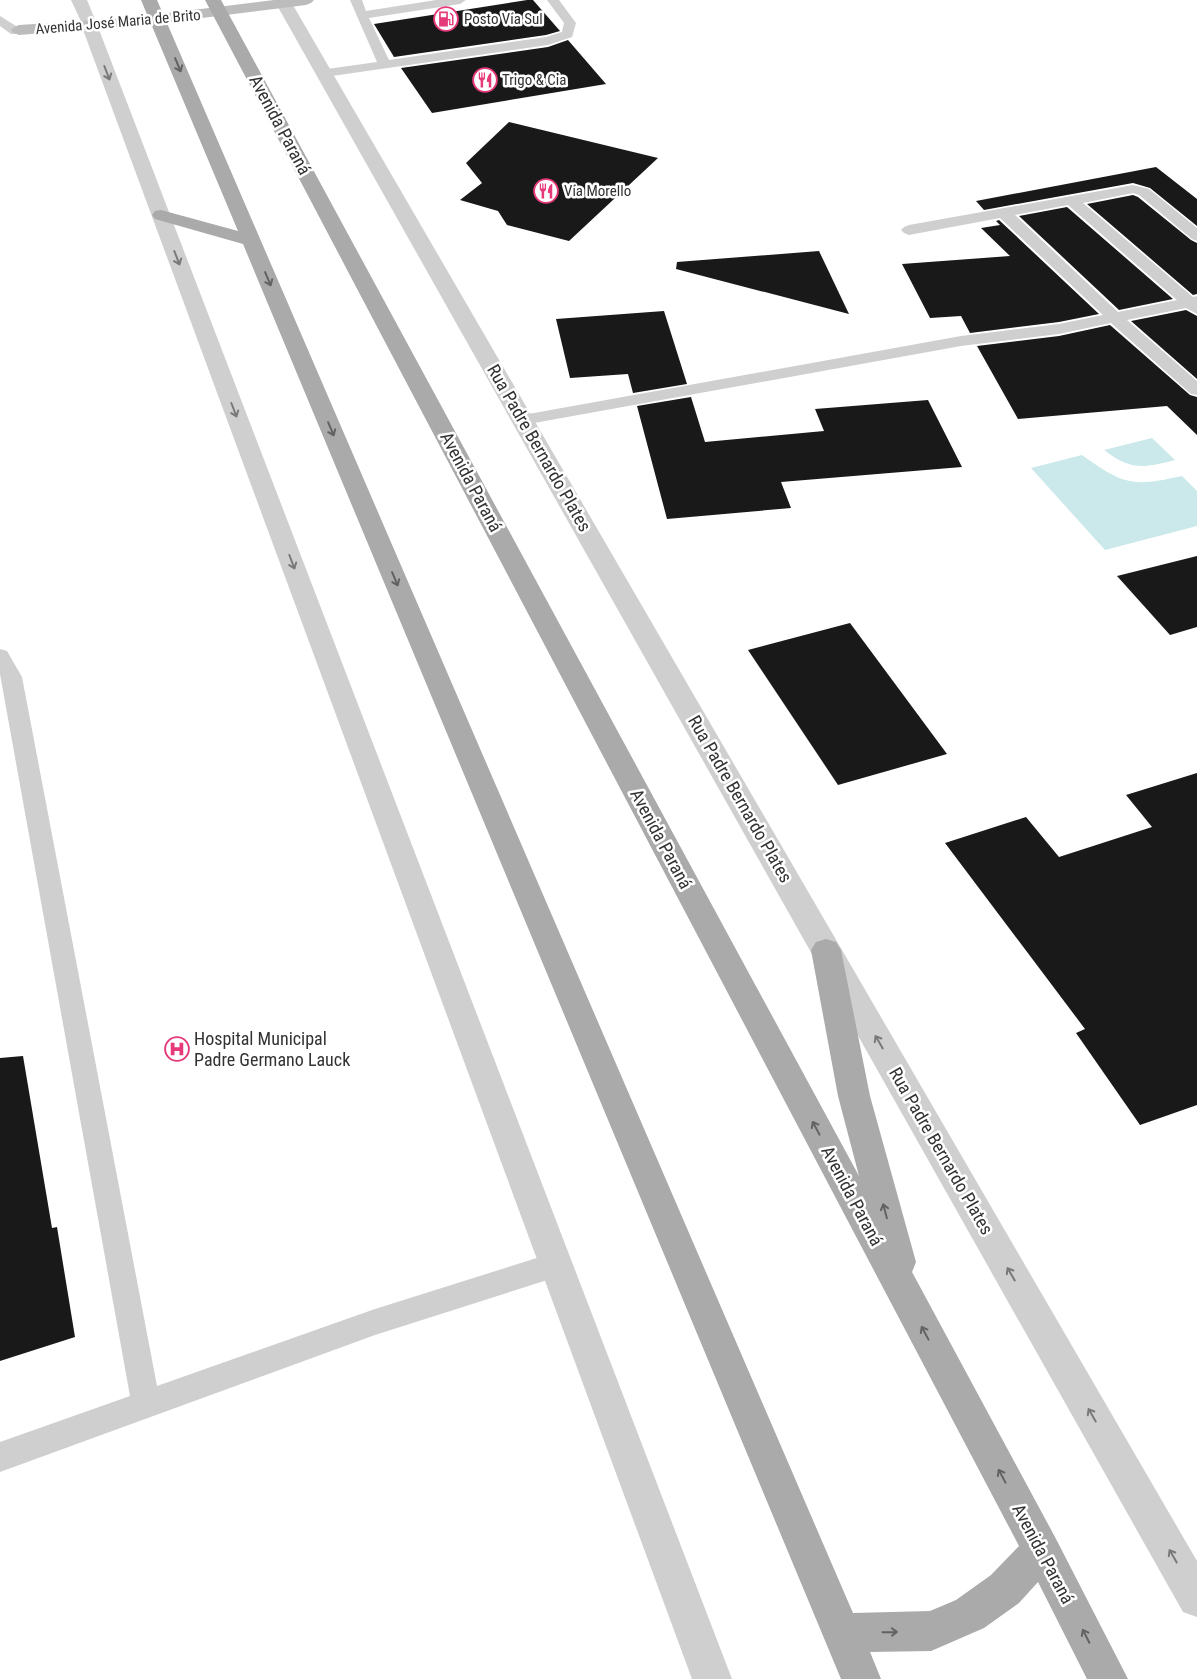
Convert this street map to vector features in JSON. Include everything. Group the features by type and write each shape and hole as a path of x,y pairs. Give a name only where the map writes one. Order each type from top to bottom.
{"main road":[{"name":"Avenida José Maria de Brito","path":"131,5 217,6 291,1"},
{"name":"Avenida José Maria de Brito","path":"85,14 155,5"},
{"path":"155,5 251,240 861,1679"},
{"name":"Avenida Paraná","path":"217,6 1042,1550 1108,1679"},
{"name":"Avenida José Maria de Brito","path":"11,31 113,9"},
{"path":"161,216 251,240"},
{"path":"826,950 854,1096 912,1309"},
{"path":"841,1632 931,1631 970,1614 1005,1589 1042,1550"}],"street":[{"name":"Rua Padre Bernardo Plates","path":"291,1 325,73 1197,1598"},
{"path":"85,14 712,1679"}],"lane":[{"path":"356,0 385,65"},
{"path":"362,15 460,0"},
{"path":"325,73 548,41 568,34 570,23 553,0"},
{"path":"0,20 11,31"},
{"path":"909,230 1120,190 1144,192 1197,236"},
{"path":"1071,200 1195,304"},
{"path":"1003,212 1115,318 1197,390"},
{"path":"523,420 961,341 1059,329 1195,304"},
{"path":"0,656 12,677 146,1404"},
{"path":"0,1457 375,1322 556,1266"}],"water":[{"path":"1152,438 1175,460 1146,466 1130,465 1104,450"},
{"path":"1082,455 1108,472 1129,481 1151,482 1182,476 1197,491 1197,526 1105,550 1031,468"}],"building":[{"path":"533,0 560,31 546,35 394,57 374,24"},
{"path":"568,40 606,84 432,113 401,68 548,47"},
{"name":"Via Morello","path":"509,122 658,158 569,241 507,225 498,211 460,200 482,183 466,163"},
{"path":"1156,167 1197,199 1197,226 1150,188 1133,183 984,210 976,201"},
{"path":"1133,195 1197,243 1197,294 1193,295 1087,204"},
{"path":"1067,207 1173,299 1119,310 1019,216"},
{"path":"999,220 1099,314 1059,322 970,333 961,316 930,318 902,264 1010,256 981,228 1000,225 996,221"},
{"path":"819,251 849,314 676,269 677,262"},
{"path":"1186,310 1197,316 1197,379 1131,321"},
{"path":"664,311 687,384 633,393 628,374 570,378 556,319"},
{"path":"1110,325 1190,395 1197,397 1197,435 1167,406 1018,419 977,346 1059,336"},
{"path":"691,397 705,442 824,431 815,409 928,400 962,467 781,482 791,508 667,519 637,406"},
{"path":"1197,556 1197,627 1170,635 1117,576"},
{"path":"850,623 947,754 838,785 748,650"},
{"path":"1197,773 1197,1105 1140,1125 1076,1033 1085,1029 945,843 1026,817 1059,857 1152,827 1126,795"},
{"path":"23,1056 52,1228 57,1227 75,1337 0,1361 0,1058"}],"place":[{"name":"Posto Via Sul","path":"446,19"},
{"name":"Trigo & Cia","path":"485,80"},
{"name":"Via Morello","path":"546,191"},
{"name":"Hospital Municipal Padre Germano Lauck","path":"177,1049"}]}
